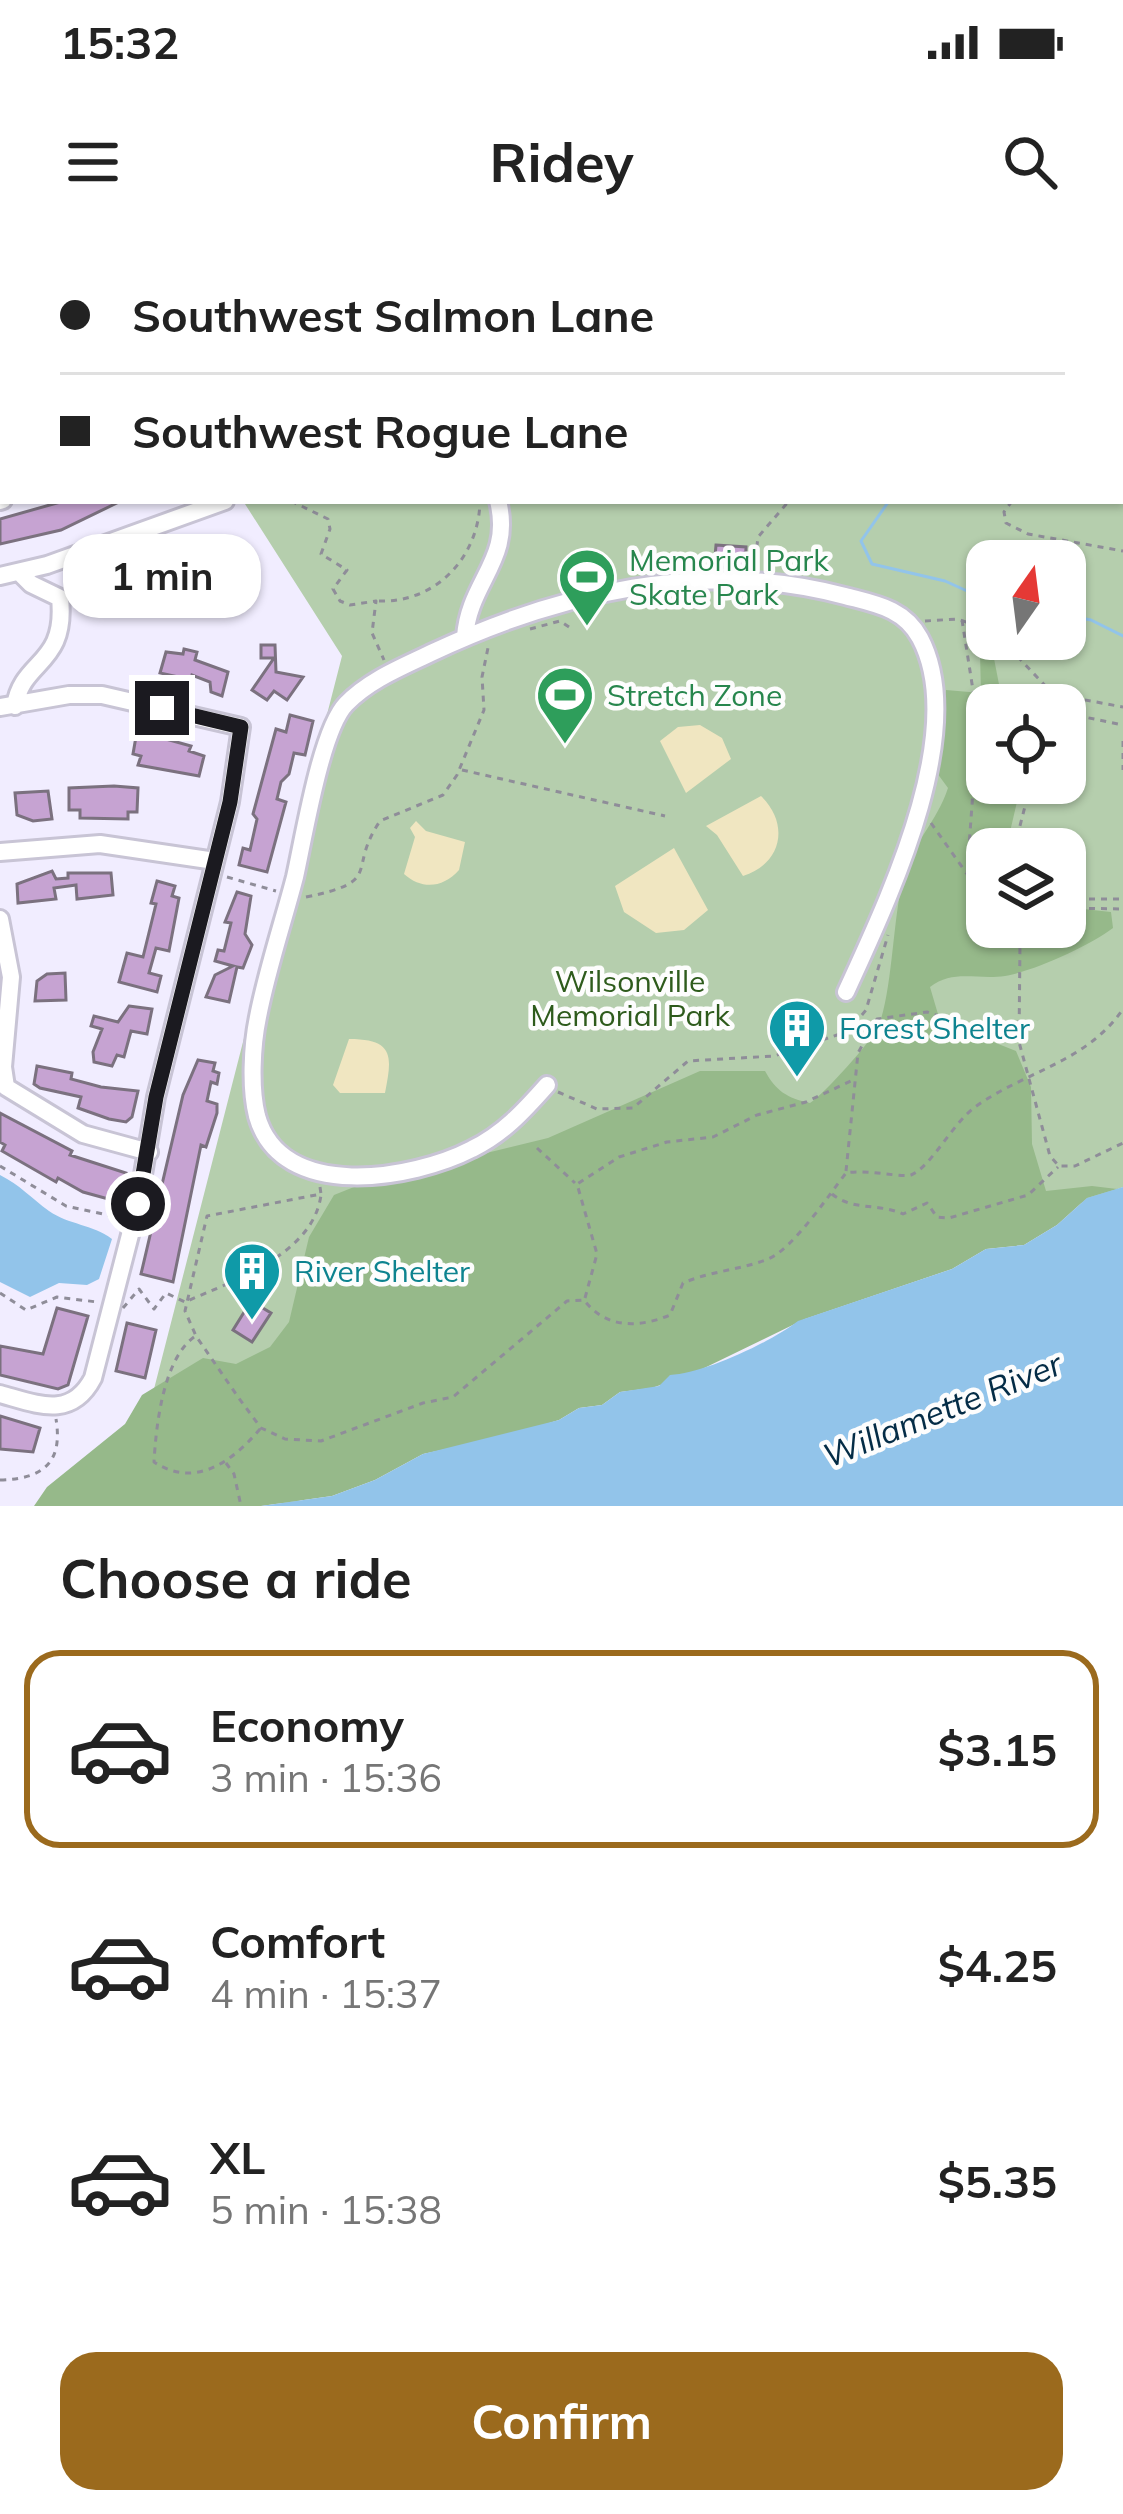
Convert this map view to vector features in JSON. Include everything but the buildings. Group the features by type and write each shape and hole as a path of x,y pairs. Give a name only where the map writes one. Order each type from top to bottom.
{"street":[{"path":"0,576 216,504"},
{"path":"465,637 470,602 502,544 498,504"},
{"path":"8,707 21,683 55,648 62,620 60,598 31,584 20,572"},
{"path":"547,1085 506,1128 444,1160 353,1179 317,1173 276,1145 258,1122 254,1099 257,1021 338,713 390,672 484,628 610,591 690,580 820,589 892,609 912,626 930,660 936,685 934,740 885,907 846,992"},
{"path":"0,1394 56,1408 77,1400 87,1389 134,1219 156,1097 219,868 241,727 102,695 69,695 8,707"},
{"path":"0,852 100,844 219,868"},
{"path":"0,920 10,977 2,1073 6,1087 83,1134 149,1151"}],"path":[{"path":"296,504 328,519 330,529 321,554 346,570 333,589 340,601 350,605 412,597 450,575 474,538 480,504"},
{"path":"752,583 758,537 786,504"},
{"path":"1010,504 1004,512 1006,524 1028,534 1123,551"},
{"path":"376,601 371,627 377,648 385,662 400,657"},
{"path":"912,626 938,618 966,621"},
{"path":"962,620 978,722 970,828"},
{"path":"298,897 350,887 362,872 380,821 443,794 460,770 484,710 482,677 489,641 484,628"},
{"path":"1021,660 1044,684"},
{"path":"1086,701 1123,707"},
{"path":"1102,718 1103,705"},
{"path":"1086,716 1123,725"},
{"path":"1123,741 1123,770"},
{"path":"460,770 665,816"},
{"path":"920,832 925,816 966,873"},
{"path":"219,868 283,893"},
{"path":"1086,899 1123,899"},
{"path":"1086,908 1123,909"},
{"path":"547,1085 597,1109 633,1108 688,1061 774,1056 837,1035 852,1028 866,1010 890,930"},
{"path":"1020,948 1018,1042 1050,1156 1059,1166 1075,1166 1123,1143"},
{"path":"846,1173 867,1169 900,1177 914,1174 930,1160 947,1132 974,1108 1068,1061 1123,1009"},
{"path":"584,1300 596,1316 646,1325 670,1315 683,1283 771,1258 846,1173 858,1052 877,1019 927,1012 1018,1042"},
{"path":"577,1184 619,1157 667,1142 713,1137 757,1115 806,1102 853,1080"},
{"path":"537,1148 577,1184 597,1254 584,1300"},
{"path":"0,1166 66,1206 134,1219"},
{"path":"831,1192 847,1204 879,1204 903,1214 927,1204 938,1217 949,1218 1031,1194 1033,1186 1050,1178 1059,1166"},
{"path":"185,1302 260,1268 300,1236 319,1214 317,1173"},
{"path":"321,1194 207,1216 185,1302 196,1336 261,1427 284,1439 322,1441 423,1403 453,1397 548,1315 567,1301 584,1300"},
{"path":"122,1307 128,1307 139,1289 152,1310 167,1292 185,1302"},
{"path":"0,1292 26,1310 57,1298 103,1303"},
{"path":"196,1336 186,1342 173,1371 156,1430 154,1462 171,1473 199,1473 226,1463 261,1427"},
{"path":"0,1480 34,1473 54,1459 61,1441 56,1417"},
{"path":"226,1463 241,1506"}],"green space":[{"name":"Wilsonville Memorial Park","path":"245,504 1123,504 1123,1187 293,1503 124,1506 342,656"},
{"path":"980,660 994,660 999,684 981,684"},
{"path":"946,690 966,692 966,804 1016,804 1011,828 966,828 966,948 1079,948 1005,976 965,976 939,982 930,987 940,1021 1016,1051 1031,1087 1032,1144 1046,1191 1092,1186 1117,1189 1087,1198 1057,1225 1024,1245 986,1249 952,1269 805,1319 694,1373 652,1388 620,1392 602,1405 579,1408 559,1420 507,1436 423,1454 332,1496 261,1506 34,1506 47,1487 125,1424 142,1395 203,1358 236,1364 270,1347 289,1322 309,1237 334,1195 364,1183 548,1138 700,1071 765,1071 789,1096 810,1103 817,1098 878,1027 903,879 948,788 937,773"},
{"path":"1086,909 1111,912 1113,928 1086,944"}],"sand":[{"path":"700,725 722,738 731,759 686,793 660,741 678,727"},
{"path":"761,796 776,819 778,842 766,862 743,876 706,826"},
{"path":"416,821 426,831 465,842 459,870 446,880 425,885 404,874 415,837 410,828"},
{"path":"674,848 708,910 684,930 656,933 624,912 615,886"},
{"path":"349,1039 375,1042 387,1052 385,1093 340,1093 333,1085"}],"water":[{"path":"0,1175 57,1216 112,1239 99,1279 87,1285 59,1283 30,1297 0,1282"},
{"name":"Willamette River","path":"1123,1187 1123,1506 261,1506 332,1496 423,1454 559,1420 579,1408 602,1405 620,1392 659,1386 670,1375 736,1356 798,1321 952,1269 986,1249 1024,1245 1057,1225 1087,1198"}],"waterway":[{"path":"887,504 861,541 872,564 966,590"},
{"path":"1086,619 1123,636"}],"place":[{"name":"Memorial Park Skate Park","path":"587,628"},
{"name":"Stretch Zone","path":"565,746"},
{"name":"Forest Shelter","path":"797,1079"},
{"name":"River Shelter","path":"252,1322"}],"route":[{"path":"138,1204 156,1097 230,802 241,727 162,708"}]}
